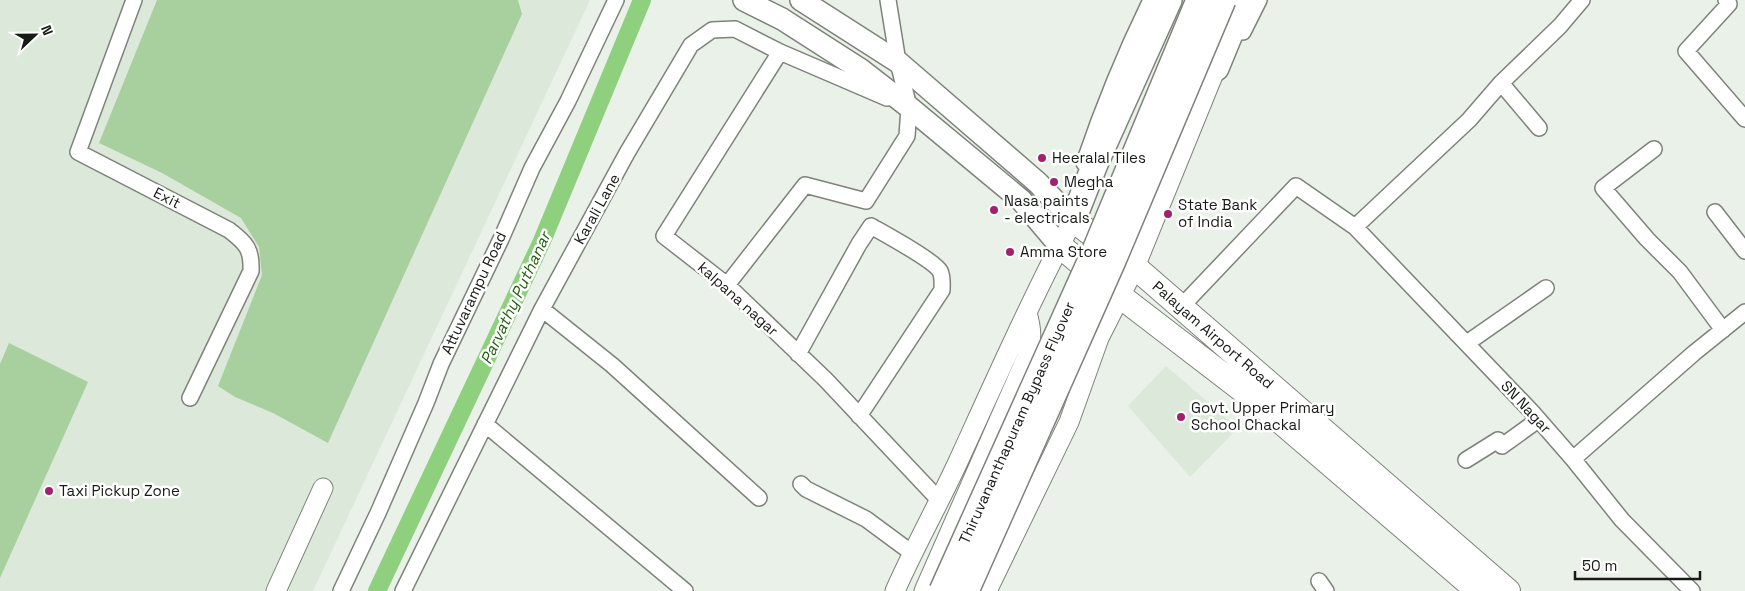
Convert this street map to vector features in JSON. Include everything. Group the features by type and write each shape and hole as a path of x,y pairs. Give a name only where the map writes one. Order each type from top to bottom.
{"highway":[{"path":"1073,220 1086,186 1169,0"},
{"path":"1113,262 1199,0"},
{"path":"1113,262 1223,0"},
{"path":"1216,68 1244,0"},
{"name":"Thiruvananthapuram Bypass Flyover","path":"942,591 1113,262"},
{"name":"Thiruvananthapuram Bypass Flyover","path":"966,591 1113,262"}],"main road":[{"path":"744,0 782,20 860,70 909,107 1021,200 1060,245"},
{"path":"801,0 898,62 1038,183 1073,220"},
{"name":"Palayam Airport Road","path":"1073,220 1113,262 1180,307 1508,591"},
{"name":"Palayam Airport Road","path":"1060,245 1120,296 1258,402 1478,591"}],"street":[{"name":"Exit","path":"134,0 78,152 229,230 244,242 252,257 252,271 190,398"},
{"name":"Attuvarampu Road","path":"341,591 378,513 441,364 532,168 568,101 616,0"},
{"path":"859,416 942,290 943,280 940,271 934,265 871,226 865,220 863,211 866,202 907,136 909,107 898,62 888,0"},
{"path":"1086,186 1081,170 1096,127 1124,56 1151,0"},
{"path":"987,591 1069,422 1099,338 1120,296 1113,262 1216,68 1239,41 1258,0"},
{"path":"1355,227 1469,120 1501,82 1560,26 1582,0"},
{"path":"1726,0 1730,4 1686,51 1745,119"},
{"name":"Karali Lane","path":"403,591 542,309 627,153 691,45 712,30 735,29 780,52 909,107"},
{"name":"kalpana nagar","path":"780,52 664,236 727,286 826,380 940,500"},
{"path":"1501,82 1539,128"},
{"path":"1654,149 1603,188 1647,239 1680,272 1723,330"},
{"path":"727,286 805,185 866,202"},
{"name":"SN Nagar","path":"1180,307 1296,186 1355,227 1467,343 1573,459 1622,520 1692,591"},
{"path":"1715,212 1745,251"},
{"path":"896,591 912,553 940,500 1027,313 1073,220"},
{"path":"798,354 859,244 871,226"},
{"path":"1467,343 1546,288"},
{"path":"542,309 612,365 759,498"},
{"path":"1573,459 1672,372 1745,312"},
{"path":"924,591 1027,357 1032,329 1027,313"},
{"path":"1466,460 1498,440 1502,446 1538,420"},
{"path":"485,424 685,591"},
{"path":"801,484 806,489 866,519 912,553"},
{"path":"276,591 323,488"}],"shaded area":[{"path":"0,0 590,0 313,591 0,591"},
{"name":"Govt. Upper Primary School Chackal","path":"1166,366 1238,428 1190,477 1128,406"}],"green space":[{"path":"157,0 518,0 522,14 328,443 273,413 235,397 218,386 262,275 259,247 241,218 162,173 99,143"},
{"path":"9,343 88,382 0,578 0,364"}],"waterway":[{"name":"Parvathy Puthanar","path":"377,591 542,241 642,0"}],"place":[{"name":"Heeralal Tiles","path":"1042,158"},
{"name":"Megha","path":"1054,182"},
{"name":"Nasa paints - electricals","path":"994,210"},
{"name":"State Bank of India","path":"1168,214"},
{"name":"Amma Store","path":"1010,252"},
{"name":"Govt. Upper Primary School Chackal","path":"1181,417"},
{"name":"Taxi Pickup Zone","path":"49,491"}]}
